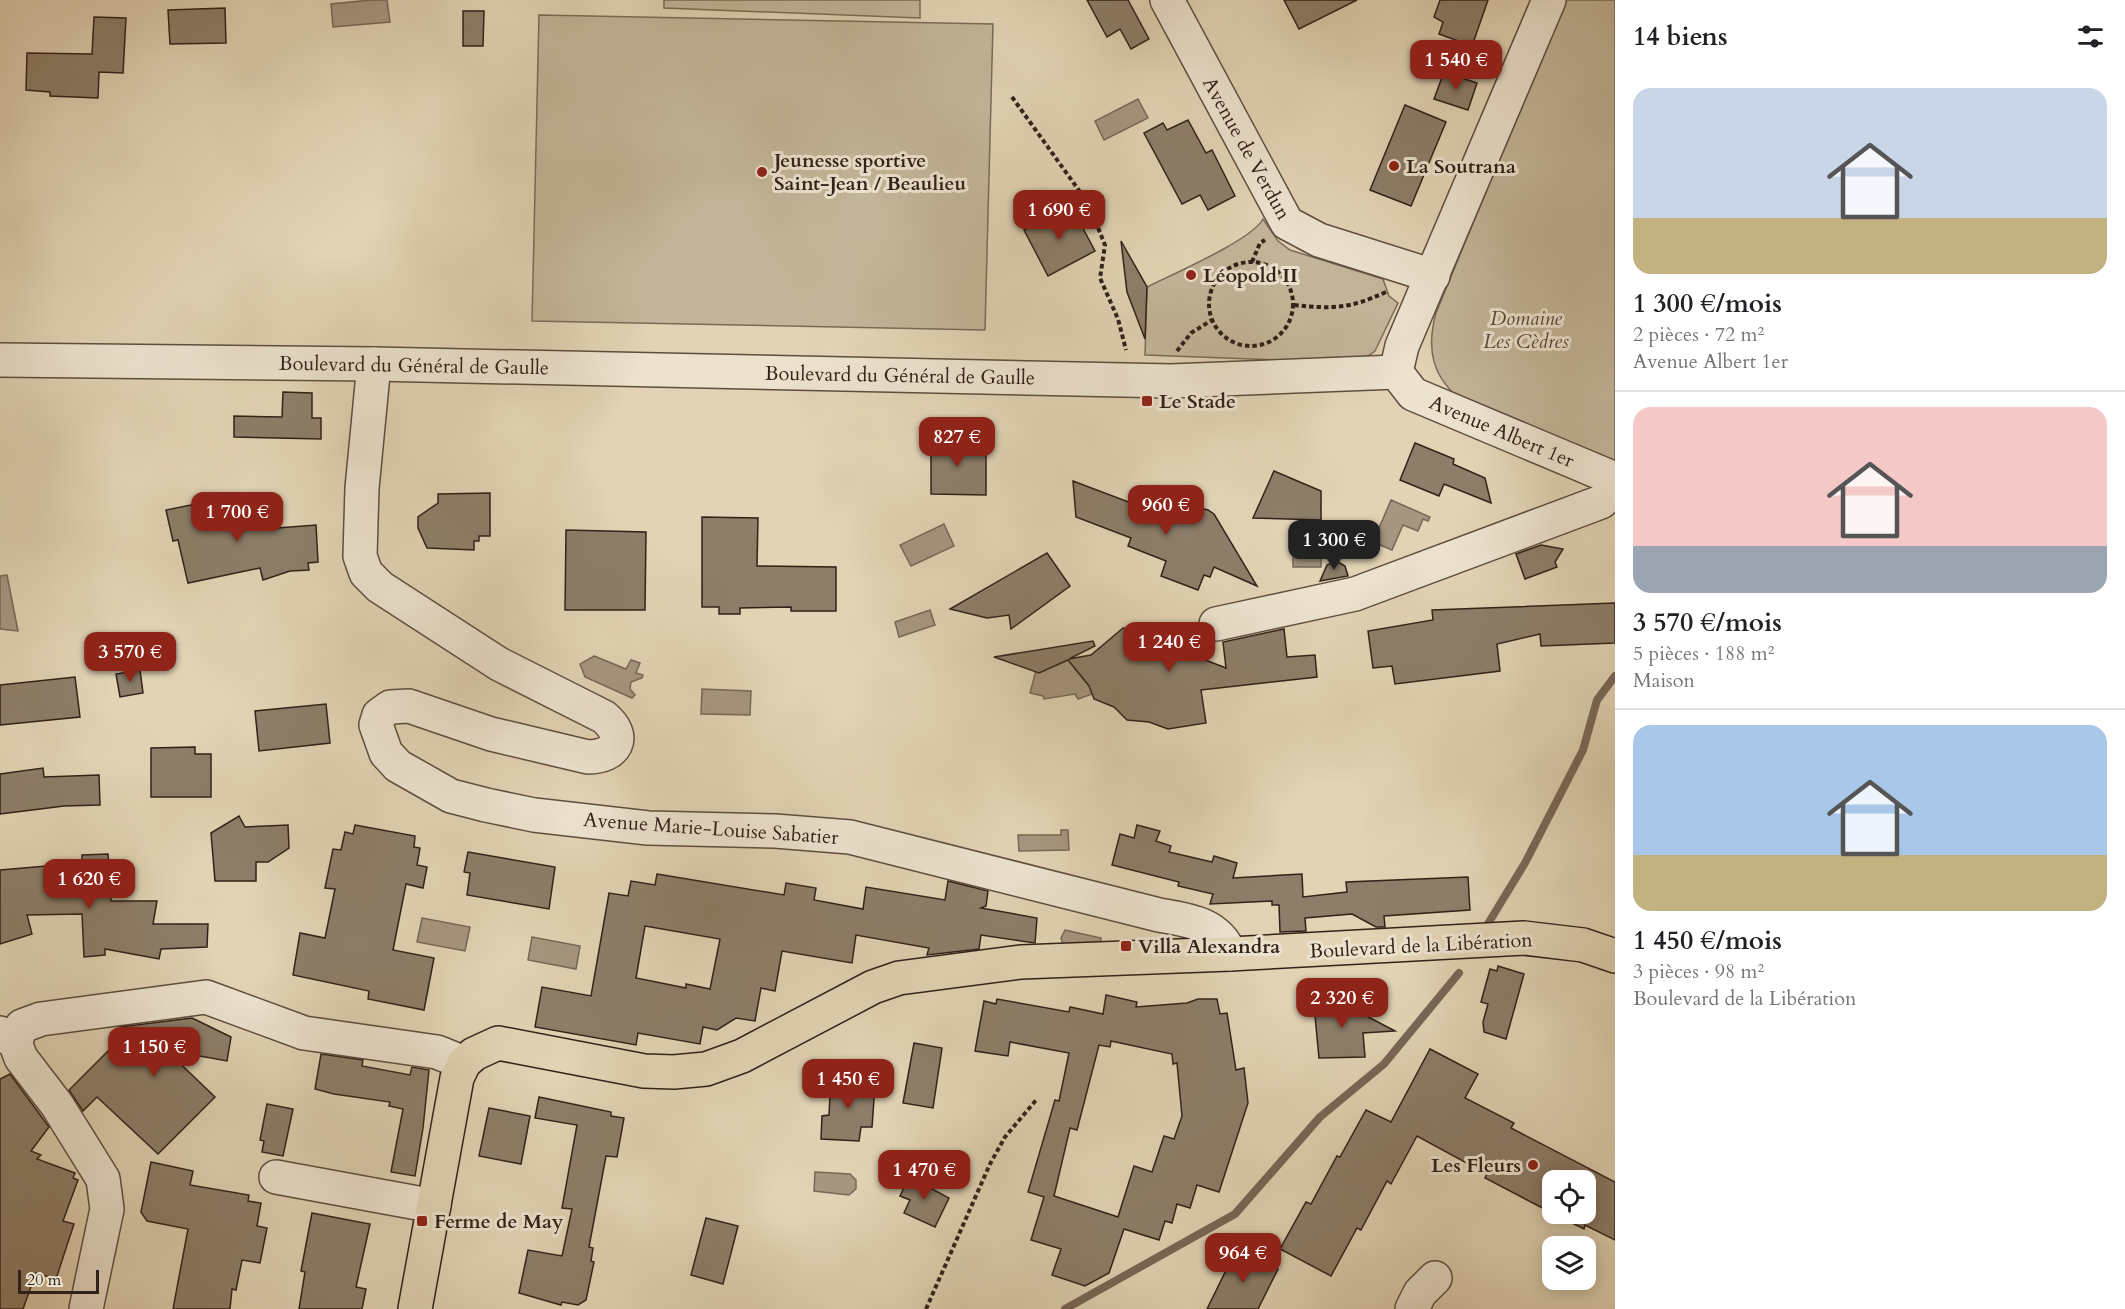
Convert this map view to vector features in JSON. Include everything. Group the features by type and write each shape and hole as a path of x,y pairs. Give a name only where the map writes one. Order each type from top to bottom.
{"main road":[{"name":"Boulevard de la Libération","path":"464,1063 480,1050 504,1044 644,1071 674,1072 706,1069 742,1056 855,996 899,978 1021,962 1230,954 1524,938 1583,945 1615,956"},
{"path":"415,1309 457,1078 464,1063"}],"street":[{"name":"Avenue de Verdun","path":"1167,0 1287,223 1319,240 1433,276"},
{"path":"1396,372 1402,346 1549,0"},
{"name":"Boulevard du Général de Gaulle","path":"0,360 374,364 1172,381 1396,372"},
{"name":"Avenue Marie-Louise Sabatier","path":"374,364 362,488 360,556 366,573 380,587 500,664 604,717 615,726 618,737 613,750 601,757 588,757 491,734 409,706 390,707 379,715 376,725 386,753 398,766 451,796 534,815 648,828 775,831 850,837 1159,915 1193,921 1212,929 1225,942 1230,954"},
{"name":"Avenue Albert 1er","path":"1396,372 1413,394 1615,478"},
{"path":"1216,624 1355,594 1601,502 1615,489"},
{"path":"86,1309 107,1209 103,1179 57,1105 7,1037 22,1026 40,1019 206,997 304,1033 437,1052 464,1063"},
{"path":"276,1177 434,1206"},
{"path":"1412,1309 1420,1293 1435,1278"}],"path":[{"path":"1012,97 1088,203 1105,245 1101,278 1118,319 1134,380"},
{"path":"1258,263 1276,270 1289,286 1294,305 1291,319 1283,332 1272,341 1259,346 1244,346 1231,342 1219,333 1212,320 1209,307 1210,293 1216,280 1225,270 1238,264 1258,263"},
{"path":"1294,305 1330,309 1356,305 1392,290"},
{"path":"1172,381 1173,356 1191,333 1212,320"},
{"path":"926,1309 990,1164 1005,1137 1037,1099"}],"green space":[{"path":"664,0 920,0 920,18 664,8"},
{"name":"Domaine Les Cèdres","path":"1565,0 1615,0 1615,464 1463,401 1444,383 1438,373 1432,351 1436,313"},
{"name":"Jeunesse sportive Saint-Jean / Beaulieu","path":"539,15 993,24 985,330 532,321"},
{"path":"1263,219 1278,241 1290,250 1383,279 1389,296 1398,303 1375,351 1358,363 1145,355 1147,287 1244,237"}],"shaded area":[{"path":"387,0 390,22 333,27 331,4"},
{"path":"1138,99 1148,118 1104,140 1095,121"},
{"path":"1391,500 1430,517 1428,521 1423,519 1418,531 1403,525 1392,550 1373,542"},
{"path":"944,524 954,546 911,566 900,545"},
{"path":"1293,527 1322,527 1321,567 1293,567"},
{"path":"7,575 18,631 0,629 0,576"},
{"path":"930,610 935,625 899,637 895,622"},
{"path":"594,656 626,669 631,660 640,663 636,673 643,675 642,678 631,682 630,689 635,695 632,698 585,677 580,664"},
{"path":"1074,658 1075,669 1095,693 1078,699 1075,694 1044,699 1043,696 1030,693 1038,663"},
{"path":"702,689 751,691 750,715 701,714"},
{"path":"1061,830 1068,830 1069,850 1019,851 1018,835 1061,835"},
{"path":"422,918 470,927 465,951 417,942"},
{"path":"1065,930 1101,938 1100,945 1064,947 1061,938"},
{"path":"532,937 580,946 576,969 528,960"},
{"path":"815,1172 850,1174 856,1180 856,1189 849,1195 814,1191"}],"building":[{"path":"1087,0 1128,0 1149,39 1131,49 1120,29 1107,37"},
{"path":"1284,0 1357,0 1299,29"},
{"path":"1440,0 1488,0 1472,46 1439,34 1443,22 1434,17"},
{"path":"225,8 226,43 170,44 168,10"},
{"path":"463,11 484,11 483,46 463,46"},
{"path":"94,17 126,18 123,73 99,72 98,98 50,96 50,92 26,90 27,53 92,54"},
{"path":"1444,72 1477,83 1468,110 1434,99"},
{"name":"La Soutrana","path":"1405,105 1446,122 1411,206 1370,190"},
{"path":"1188,120 1206,153 1212,150 1235,196 1208,210 1200,195 1182,204 1144,133 1163,123 1167,130"},
{"path":"1071,206 1095,251 1048,276 1024,230"},
{"path":"1121,241 1147,287 1145,339 1127,292"},
{"path":"283,392 312,393 312,418 321,418 321,439 234,437 234,416 282,417"},
{"path":"931,437 955,437 955,446 986,447 986,495 931,494"},
{"path":"1415,443 1454,459 1453,464 1485,478 1491,503 1444,484 1439,496 1400,480"},
{"path":"1274,471 1321,491 1321,520 1253,518"},
{"path":"1073,481 1176,520 1179,513 1185,516 1200,508 1208,510 1214,514 1257,586 1214,567 1210,577 1204,575 1198,590 1161,576 1166,561 1128,546 1131,538 1076,517"},
{"path":"490,493 490,536 479,536 479,541 474,541 474,550 427,548 418,528 418,517 438,503 438,494"},
{"path":"231,497 238,531 316,525 318,562 308,563 309,570 290,571 263,580 260,568 188,583 178,540 173,541 166,510"},
{"path":"702,517 758,518 757,566 836,567 836,611 791,611 791,607 740,608 740,614 719,614 719,607 702,607"},
{"path":"566,530 646,532 645,610 565,610"},
{"path":"1541,545 1563,549 1555,562 1557,567 1525,579 1516,554"},
{"path":"1047,553 1070,586 1011,629 1009,615 987,618 950,609"},
{"path":"1336,561 1345,566 1348,576 1320,581 1327,565"},
{"path":"1615,603 1615,643 1541,646 1540,634 1497,644 1500,671 1395,684 1392,666 1373,668 1368,631 1433,620 1432,610"},
{"path":"1123,628 1226,668 1223,642 1284,629 1287,657 1315,655 1317,677 1201,690 1206,723 1168,729 1149,722 1127,720 1114,707 1094,699 1089,686 1068,660 1039,673 994,657 1093,641 1095,646 1069,659 1091,655"},
{"path":"140,670 143,693 120,697 116,674"},
{"path":"75,677 80,717 0,725 0,685"},
{"path":"326,704 330,743 259,751 255,711"},
{"path":"195,747 195,754 211,754 211,797 151,797 151,748"},
{"path":"43,768 44,777 99,775 100,805 64,806 0,814 0,774"},
{"path":"239,816 245,827 288,825 289,848 268,862 256,862 256,881 215,881 211,833"},
{"path":"355,825 415,836 414,847 420,848 417,865 427,867 423,888 406,884 393,950 434,958 424,1010 368,999 369,991 293,975 300,933 325,938 335,889 325,888 333,849 341,850 345,832 353,834"},
{"path":"1137,825 1160,831 1156,841 1171,846 1169,852 1212,862 1214,856 1237,863 1233,878 1302,874 1303,897 1347,892 1346,882 1468,877 1470,910 1384,916 1385,927 1376,927 1352,914 1305,918 1306,931 1280,932 1279,905 1272,905 1272,901 1210,904 1213,894 1178,886 1179,882 1112,865 1120,834 1134,838"},
{"path":"468,852 555,867 549,909 467,895 470,873 464,872"},
{"path":"108,854 111,901 157,901 153,924 208,924 207,947 161,949 159,959 105,949 105,955 84,957 82,914 27,915 32,934 0,944 0,870 82,863 82,855"},
{"path":"657,874 784,895 786,883 816,888 814,900 863,909 866,887 945,900 948,881 988,891 986,906 981,908 1037,918 1035,943 981,935 979,949 927,955 929,948 856,935 852,963 782,951 775,991 761,988 755,1021 736,1018 717,1030 703,1027 700,1044 638,1033 636,1045 535,1027 542,987 591,996 609,893 628,896 631,881 655,885","holes":["645,926 720,939 710,989 686,984 686,988 636,978"]},
{"path":"1498,966 1524,974 1506,1039 1484,1032 1483,1022 1488,1004 1481,1002 1490,969 1497,971"},
{"path":"1336,993 1337,1012 1357,1011 1395,1031 1363,1033 1365,1057 1319,1058 1313,995"},
{"path":"1106,995 1137,1002 1136,1007 1187,1003 1198,999 1217,999 1220,1014 1227,1013 1236,1070 1244,1068 1248,1103 1219,1192 1197,1185 1190,1208 1177,1204 1172,1223 1165,1221 1159,1240 1124,1229 1109,1273 1085,1286 1052,1275 1061,1249 1031,1240 1044,1197 1028,1192 1055,1100 1059,1101 1069,1053 1010,1042 1008,1056 975,1051 984,1001 996,1004 997,999 1069,1012 1070,1007 1103,1014","holes":["1111,1041 1172,1054 1173,1064 1177,1063 1182,1116 1174,1139 1164,1136 1152,1172 1134,1166 1118,1217 1054,1196 1070,1128 1077,1130 1099,1045 1110,1047"]},
{"path":"192,1018 231,1037 227,1061 166,1050 215,1097 158,1154 97,1097 83,1111 69,1090 126,1033 120,1027"},
{"path":"914,1043 942,1048 933,1108 903,1103"},
{"name":"Les Fleurs","path":"1430,1049 1478,1074 1465,1098 1514,1123 1511,1128 1592,1170 1542,1170 1542,1208 1485,1178 1487,1174 1417,1136 1391,1184 1387,1181 1361,1230 1357,1228 1331,1276 1280,1249 1306,1202 1311,1204 1366,1110 1391,1122"},
{"path":"321,1054 363,1060 362,1066 410,1075 412,1067 429,1070 415,1176 391,1172 403,1109 389,1106 390,1102 315,1089"},
{"path":"10,1074 49,1127 31,1151 41,1155 37,1159 75,1173 73,1178 78,1180 63,1221 74,1224 56,1279 36,1273 23,1309 0,1309 0,1079"},
{"path":"831,1078 864,1080 864,1084 875,1085 872,1127 861,1127 859,1141 821,1139 822,1116 829,1115"},
{"path":"539,1097 611,1112 611,1116 624,1118 617,1157 606,1156 589,1247 593,1248 591,1261 594,1262 586,1300 578,1305 562,1302 561,1305 519,1293 528,1250 562,1256 572,1209 562,1208 577,1125 535,1118"},
{"path":"267,1104 293,1109 283,1156 262,1152 264,1141 260,1140"},
{"path":"489,1108 530,1116 521,1164 479,1156"},
{"path":"151,1162 193,1171 190,1185 249,1195 248,1201 261,1203 257,1226 267,1228 260,1263 242,1260 236,1290 232,1289 230,1309 173,1309 188,1229 147,1221 141,1212"},
{"name":"Les Fleurs","path":"1596,1172 1615,1182 1615,1240 1585,1225 1584,1229 1574,1224 1596,1224"},
{"path":"910,1175 933,1186 932,1189 949,1198 935,1227 904,1213 910,1200 900,1196"},
{"path":"312,1213 370,1224 356,1287 366,1289 362,1309 299,1309 305,1272 301,1271"},
{"path":"706,1218 738,1226 723,1284 691,1275"},
{"path":"1236,1250 1278,1269 1258,1309 1207,1309"}],"waterway":[{"path":"1486,927 1525,863 1583,750 1597,700 1615,676"},
{"path":"1065,1309 1235,1214 1320,1117 1384,1064 1459,973"}],"place":[{"name":"La Soutrana","path":"1394,166"},
{"name":"Jeunesse sportive Saint-Jean / Beaulieu","path":"762,172"},
{"name":"Léopold II","path":"1191,275"},
{"name":"Le Stade","path":"1147,401"},
{"name":"Villa Alexandra","path":"1126,946"},
{"name":"Les Fleurs","path":"1533,1165"},
{"name":"Ferme de May","path":"422,1221"}]}
